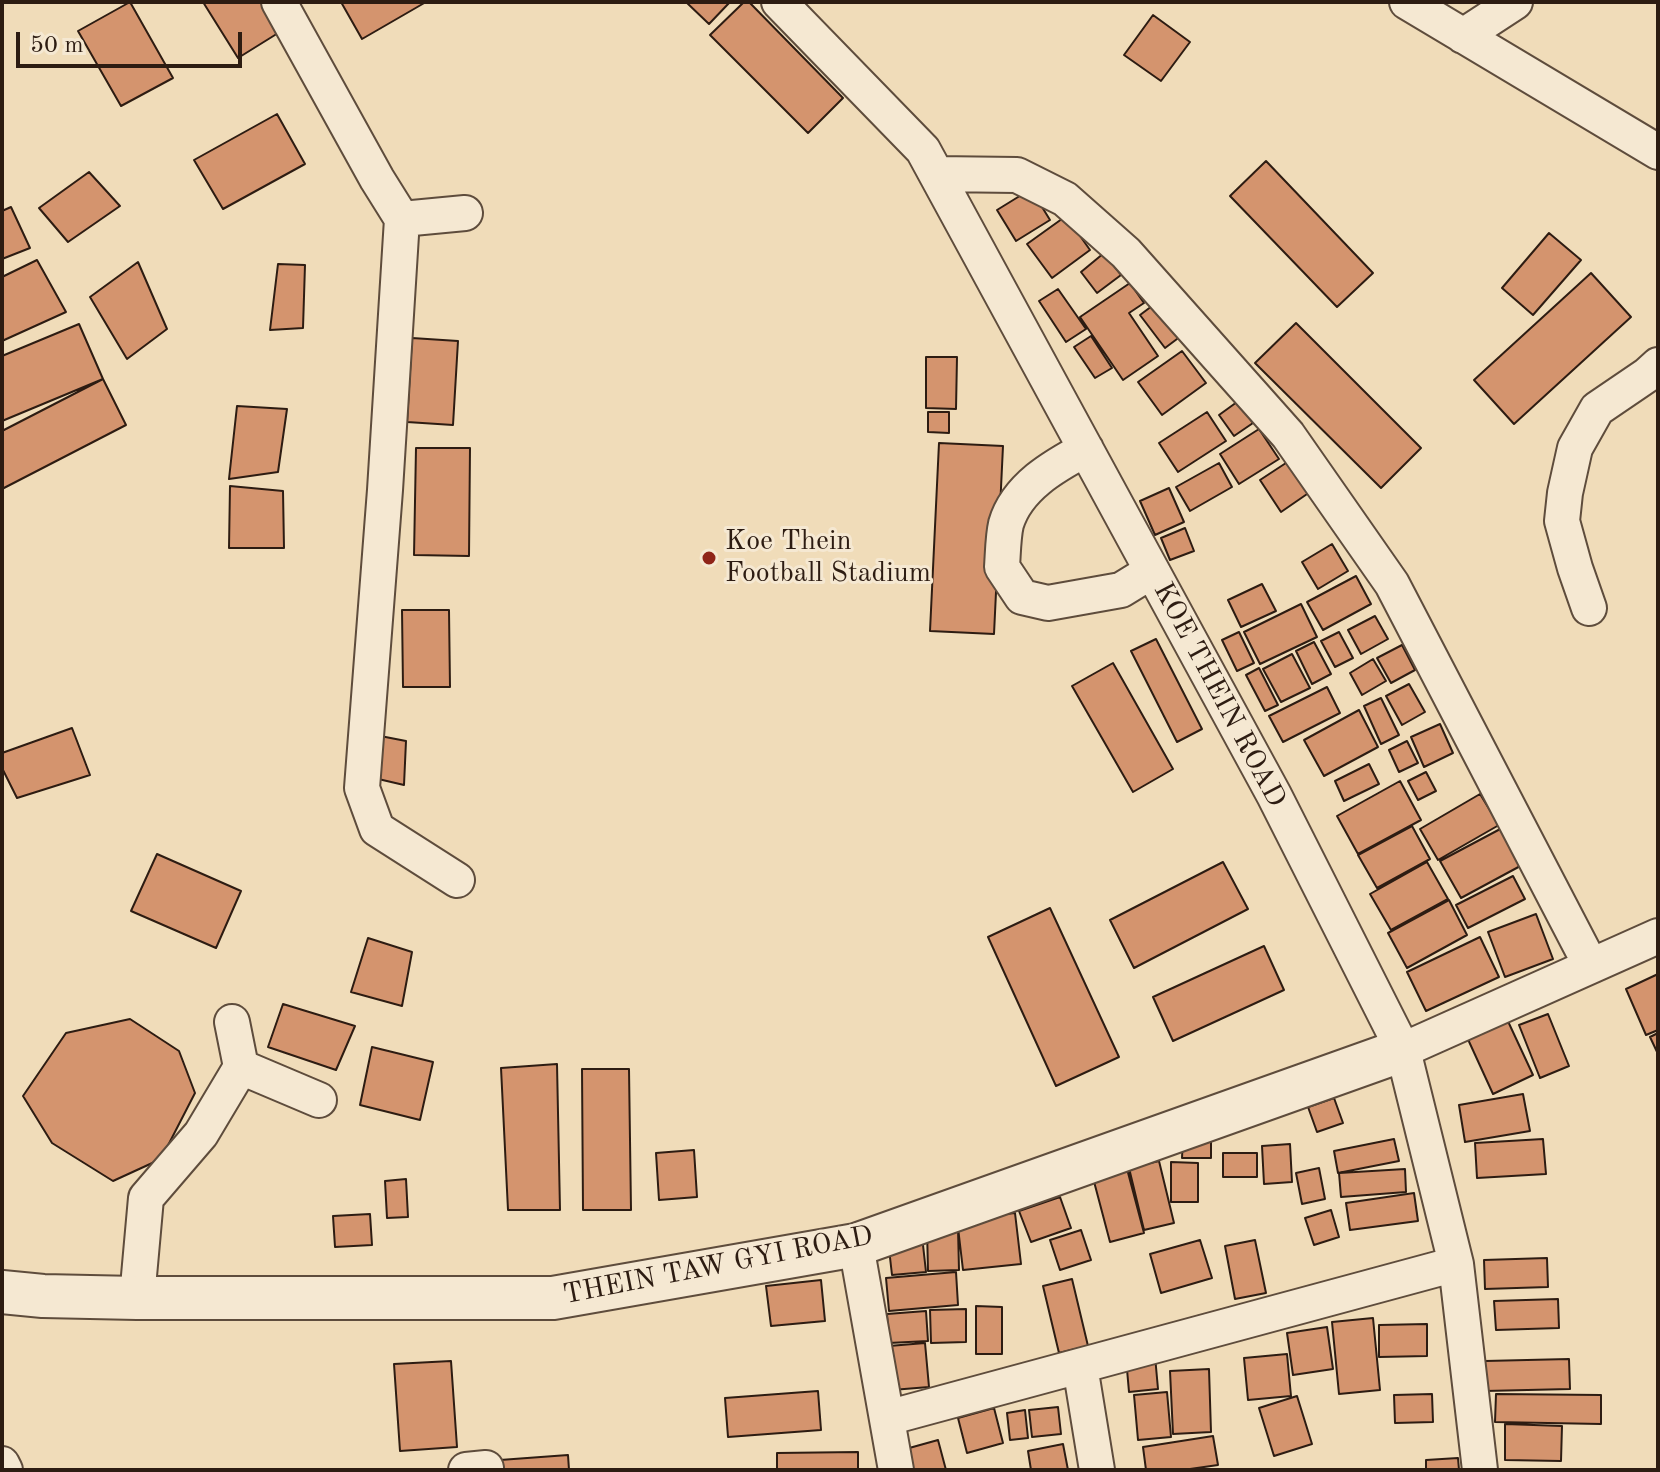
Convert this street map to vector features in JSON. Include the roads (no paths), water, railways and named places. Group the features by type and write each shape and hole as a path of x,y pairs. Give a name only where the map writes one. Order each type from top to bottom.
{"street":[{"path":"279,2 402,219 362,788 377,829 457,880"},
{"name":"KOE THEIN ROAD","path":"779,2 923,150 1274,795 1403,1050 1456,1264 1480,1470"},
{"path":"1407,2 1658,152"},
{"path":"1463,36 1515,2"},
{"path":"936,174 1017,175 1065,199 1126,253 1288,435 1392,584 1591,966"},
{"path":"402,219 465,213"},
{"path":"1589,608 1562,521 1575,448 1597,409 1658,365"},
{"path":"1086,449 1060,462 1024,490 1006,523 1002,567 1022,597 1048,603 1121,590 1152,571"},
{"path":"1403,1050 1658,936"},
{"path":"137,1298 146,1198 201,1134 241,1067 232,1022"},
{"name":"THEIN TAW GYI ROAD","path":"2,1292 137,1298 553,1298 856,1245 1403,1050"},
{"path":"241,1067 319,1100"},
{"path":"856,1245 896,1470"},
{"path":"887,1418 1456,1264"},
{"path":"1080,1366 1097,1470"},
{"path":"2,1464 5,1470"}],"place":[{"name":"Koe Thein Football Stadium","path":"709,558"}]}
